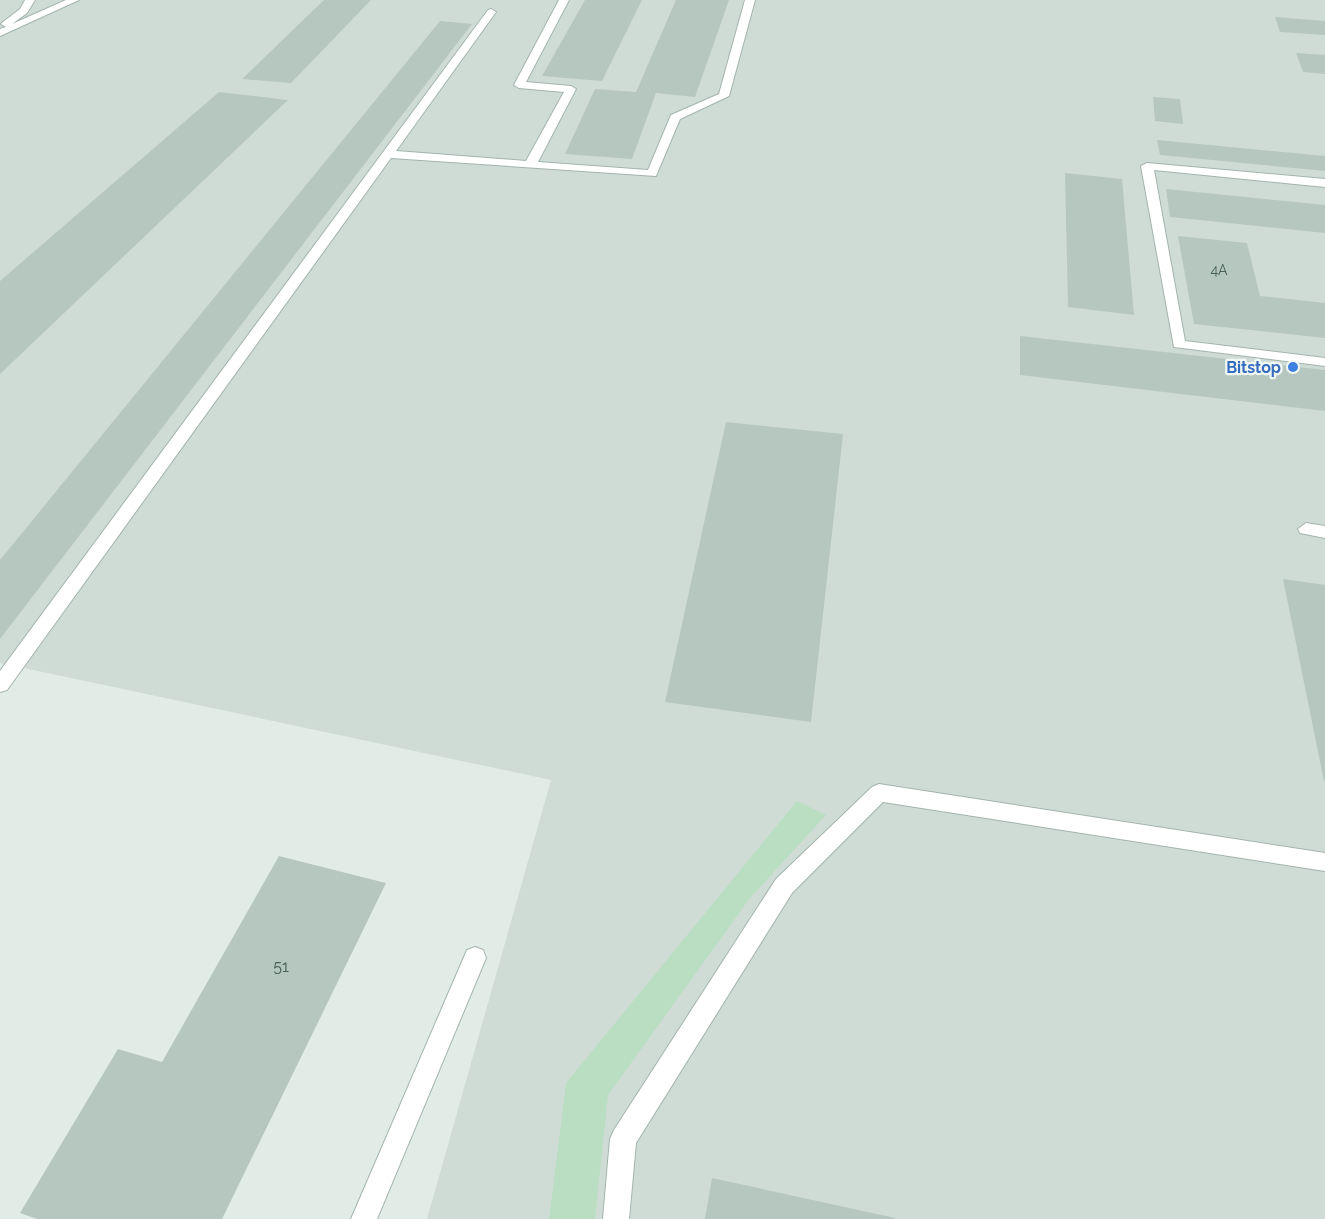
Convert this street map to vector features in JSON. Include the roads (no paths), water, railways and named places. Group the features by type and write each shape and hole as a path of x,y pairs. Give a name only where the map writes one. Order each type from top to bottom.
{"lane":[{"path":"0,31 20,14 30,0"},
{"path":"0,31 74,0"},
{"path":"530,165 570,89 519,85 564,0"},
{"path":"390,154 652,174 675,117 724,96 750,0"},
{"path":"0,11 20,14"},
{"path":"0,685 390,154 491,12"},
{"path":"1325,183 1147,166 1179,344 1325,362"},
{"path":"1306,529 1325,532"},
{"path":"616,1219 623,1139 784,886 879,793 1267,850 1325,862"},
{"path":"364,1219 475,958"}],"place":[{"name":"Bitstop","path":"1293,367"}]}
